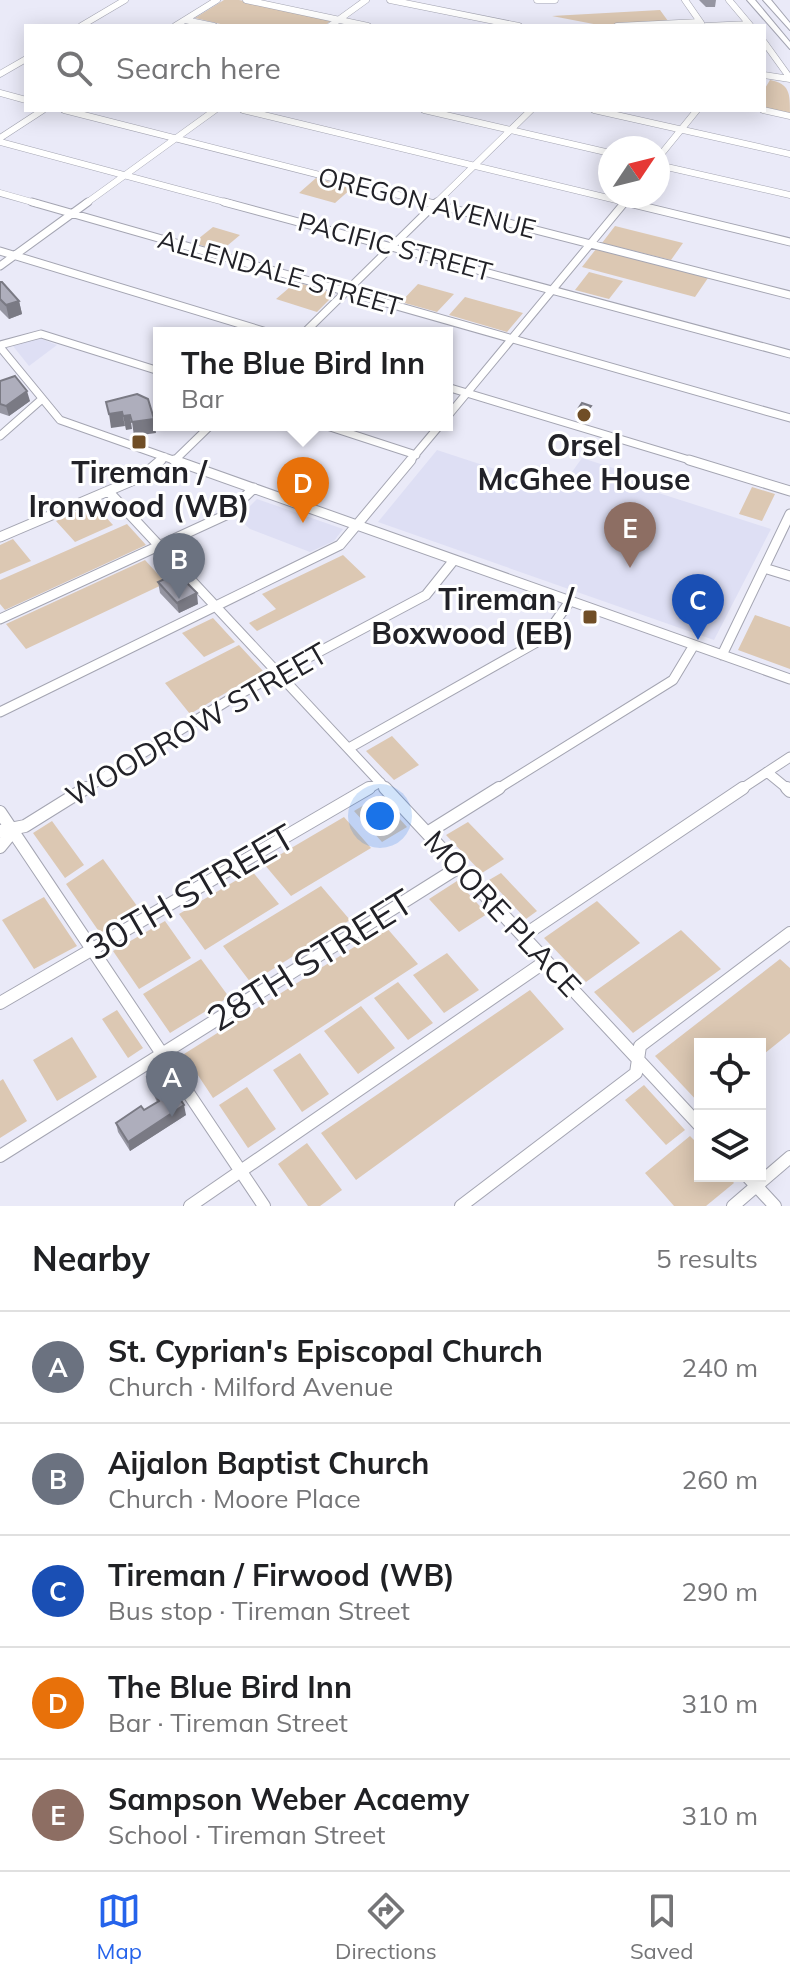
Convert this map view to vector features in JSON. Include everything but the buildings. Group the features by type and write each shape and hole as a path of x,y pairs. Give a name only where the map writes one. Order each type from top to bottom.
{"highway":[{"path":"748,0 790,47"},
{"path":"767,0 790,28"},
{"path":"773,0 781,16"}],"street":[{"path":"84,24 125,0"},
{"path":"178,24 217,0"},
{"path":"246,0 358,24"},
{"path":"333,24 366,0"},
{"path":"390,0 509,24"},
{"path":"537,0 555,0"},
{"path":"685,0 702,24"},
{"path":"729,0 748,24"},
{"path":"185,20 204,24"},
{"path":"767,51 790,78"},
{"path":"0,74 24,60"},
{"path":"766,75 790,78"},
{"path":"0,93 24,99"},
{"path":"766,111 790,116"},
{"path":"0,140 40,112"},
{"name":"OREGON AVENUE","path":"72,112 790,295"},
{"path":"0,266 212,112"},
{"path":"251,112 598,192"},
{"path":"433,112 598,150"},
{"path":"310,327 529,112"},
{"path":"603,112 790,154"},
{"path":"670,143 695,112"},
{"name":"PACIFIC STREET","path":"0,140 790,354"},
{"path":"670,168 790,195"},
{"name":"ALLENDALE STREET","path":"0,193 790,418"},
{"path":"453,410 621,208"},
{"path":"662,208 790,242"},
{"path":"0,251 250,327"},
{"path":"153,369 41,334 0,346 60,420 790,679"},
{"path":"453,389 790,491"},
{"path":"0,436 42,399"},
{"path":"175,460 205,431"},
{"path":"342,431 416,455"},
{"path":"0,712 335,548 358,525 435,431"},
{"path":"0,537 146,475 165,457"},
{"path":"0,619 230,513 254,488"},
{"name":"MOORE PLACE","path":"108,491 694,1120"},
{"path":"722,655 790,514"},
{"name":"WOODROW STREET","path":"0,847 6,831 279,673 426,595 454,560"},
{"path":"764,568 790,576"},
{"path":"349,748 544,638 570,601"},
{"path":"427,833 673,680 694,645"},
{"path":"523,936 790,757"},
{"path":"767,772 790,791"},
{"name":"30TH STREET","path":"0,1003 380,782"},
{"path":"0,812 6,831 92,949 264,1206"},
{"name":"28TH STREET","path":"0,1156 459,867"},
{"path":"461,1206 636,1073 640,1046 790,933"},
{"path":"190,1206 546,961"},
{"path":"766,1172 790,1157"},
{"path":"733,1206 751,1182"},
{"path":"753,1182 775,1206"}],"shaded area":[{"path":"224,0 239,0 332,20 327,24 220,24 195,18"},
{"path":"660,10 668,21 594,24 552,16"},
{"path":"770,80 785,87 790,100 790,114 766,108 766,87"},
{"path":"316,178 352,188 335,203 299,193"},
{"path":"615,226 683,243 671,260 602,243"},
{"path":"213,227 240,235 221,251 193,243"},
{"path":"596,249 708,278 695,297 582,267"},
{"path":"589,272 623,281 609,299 575,290"},
{"path":"296,282 335,294 317,312 276,299"},
{"path":"418,284 454,294 437,312 401,302"},
{"path":"465,297 523,313 507,332 449,315"},
{"path":"39,338 57,345 29,366 13,346"},
{"path":"437,450 559,490 582,458 651,480 646,489 771,529 714,640 378,522"},
{"path":"752,487 775,494 762,521 739,514"},
{"path":"257,499 343,529 334,541 310,552 250,529 238,518"},
{"path":"94,504 113,525 75,542 56,521"},
{"path":"127,524 146,545 5,610 0,604 0,580"},
{"path":"13,539 31,561 0,574 0,545"},
{"path":"343,555 366,577 257,631 249,623 276,609 262,594"},
{"path":"145,560 166,583 26,649 6,624"},
{"path":"755,615 790,627 790,669 738,650"},
{"path":"213,618 235,642 204,657 182,633"},
{"path":"239,645 263,671 190,714 165,683"},
{"path":"392,736 419,765 394,780 366,751"},
{"path":"379,796 407,827 382,842 354,811"},
{"path":"344,817 371,848 291,896 264,864"},
{"path":"52,821 84,865 65,878 33,833"},
{"path":"468,822 504,859 482,873 446,835"},
{"path":"103,859 140,910 100,933 66,884"},
{"path":"252,871 279,904 205,950 179,914"},
{"path":"501,873 537,911 526,919 489,880"},
{"path":"457,881 487,914 459,932 429,899"},
{"path":"321,886 350,920 251,983 223,946"},
{"path":"44,897 77,946 34,969 2,920"},
{"path":"597,901 640,943 586,982 544,938"},
{"path":"165,921 191,958 139,989 113,951"},
{"path":"386,927 418,964 213,1098 184,1054"},
{"path":"681,930 721,969 633,1033 594,992"},
{"path":"447,953 479,990 444,1013 413,975"},
{"path":"201,959 229,997 170,1033 143,994"},
{"path":"780,959 790,968 790,1033 766,1052 766,1038 694,1038 694,1098 655,1056"},
{"path":"398,982 433,1023 408,1040 374,998"},
{"path":"530,990 564,1029 356,1180 321,1133"},
{"path":"361,1006 395,1048 358,1074 324,1031"},
{"path":"117,1010 143,1048 128,1058 102,1019"},
{"path":"72,1037 97,1077 57,1101 33,1060"},
{"path":"300,1053 329,1094 302,1112 273,1070"},
{"path":"3,1079 27,1121 0,1138 0,1081"},
{"path":"644,1085 685,1130 666,1145 625,1100"},
{"path":"247,1087 276,1129 248,1148 219,1105"},
{"path":"690,1136 694,1140 694,1182 734,1183 706,1206 674,1206 645,1173"},
{"path":"307,1143 342,1190 320,1206 308,1206 278,1164"}],"place":[{"name":"Orsel McGhee House","path":"584,415"},
{"name":"Tireman / Ironwood (WB)","path":"139,442"},
{"name":"The Blue Bird Inn","path":"303,523"},
{"name":"Sampson Weber Acaemy","path":"630,568"},
{"name":"Aijalon Baptist Church","path":"179,599"},
{"name":"Tireman / Boxwood (EB)","path":"590,617"},
{"name":"Tireman / Firwood (WB)","path":"698,640"},
{"name":"St. Cyprian's Episcopal Church","path":"172,1117"}]}
